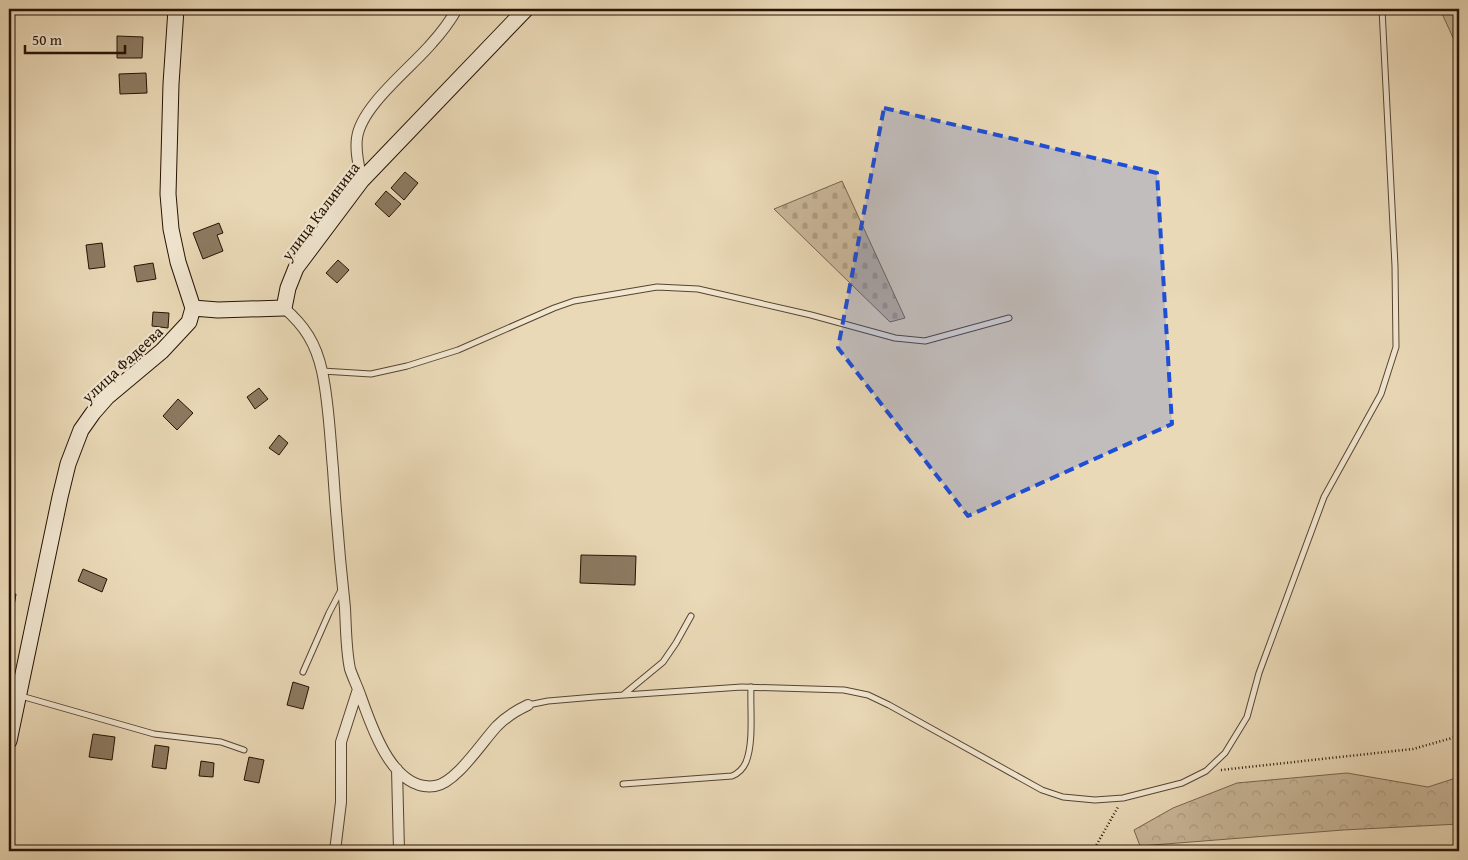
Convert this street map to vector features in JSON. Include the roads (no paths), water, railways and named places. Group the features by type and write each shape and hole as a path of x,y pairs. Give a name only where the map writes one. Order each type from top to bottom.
{"street":[{"path":"176,9 170,84 168,194 178,262 193,308 218,310 284,308 300,322 309,335 322,370 329,416 350,669 377,736 397,769 405,777 416,784 435,786 445,783 461,769 498,725 528,705"},
{"path":"362,180 358,161 357,139 361,125 369,111 432,43 457,9"},
{"name":"улица Калинина","path":"284,308 288,288 296,268 362,180 526,9"},
{"name":"улица Фадеева","path":"9,741 60,497 68,464 81,430 107,397 162,351 190,322 193,308"},
{"path":"335,851 341,802 342,742 358,688"},
{"path":"397,769 399,851"}],"lane":[{"path":"528,705 548,701 622,695 751,687 844,690 868,695 889,705 1042,790 1063,797 1095,800 1123,798 1182,783 1206,771 1225,753 1239,733 1247,717 1259,673 1324,497 1381,394 1396,347 1395,266 1382,9"},
{"path":"322,370 371,374 406,366 458,350 574,301 657,287 698,289 811,315 895,338 925,341 1009,318"},
{"path":"303,672 342,588"},
{"path":"622,695 663,662 691,616"},
{"path":"623,784 732,776 740,772 746,762 749,746 751,687"},
{"path":"18,695 154,734 221,742 244,750"}]}
